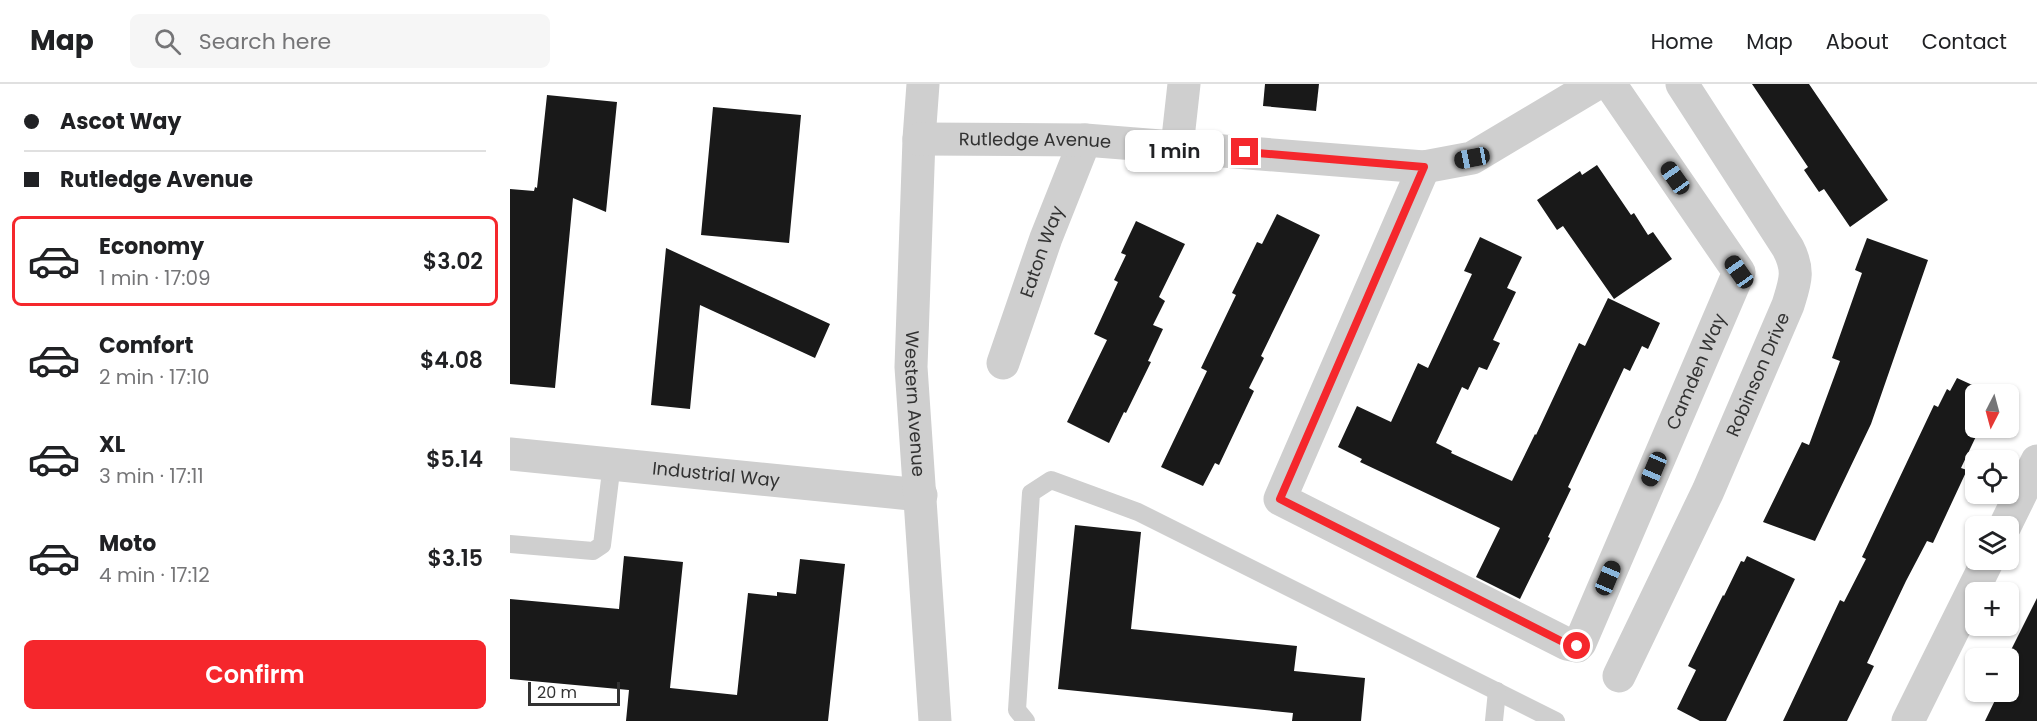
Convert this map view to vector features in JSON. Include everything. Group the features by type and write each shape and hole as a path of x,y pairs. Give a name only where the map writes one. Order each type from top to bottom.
{"street":[{"name":"Western Avenue","path":"923,84 911,367 935,721"},
{"path":"1177,147 1184,84"},
{"name":"Rutledge Avenue","path":"919,139 1085,140 1424,167 1472,158 1596,84"},
{"name":"Camden Way","path":"1424,167 1280,499 1567,644 1577,646 1739,272 1611,84"},
{"name":"Robinson Drive","path":"1619,676 1708,491 1788,305 1797,273 1795,261 1788,248 1682,84"},
{"name":"Eaton Way","path":"1003,363 1046,238 1085,140"},
{"name":"Industrial Way","path":"510,454 921,495"},
{"path":"2010,516 2037,461"},
{"path":"1908,721 1983,570"}],"lane":[{"path":"510,544 593,551 602,545 612,463"},
{"path":"1026,721 1017,710 1031,493 1051,480 1138,512 1552,720"},
{"path":"1494,721 1497,692"}],"building":[{"path":"1265,84 1319,84 1316,111 1263,106"},
{"path":"1752,84 1809,84 1888,200 1850,227 1824,189 1819,192 1804,170 1808,167"},
{"path":"547,95 617,102 606,212 573,198 555,388 510,384 510,189 534,191 535,187 537,188"},
{"path":"713,107 801,115 789,243 701,235"},
{"path":"1597,165 1631,215 1634,213 1648,235 1653,232 1672,259 1614,299 1563,226 1557,230 1537,200 1580,171 1582,175"},
{"path":"1277,214 1320,235 1261,356 1264,358 1249,388 1254,391 1219,465 1215,463 1203,486 1161,467 1207,371 1201,368 1236,295 1232,293 1257,242 1262,244"},
{"path":"1136,221 1185,244 1159,297 1165,301 1153,325 1163,329 1148,361 1151,362 1109,443 1067,422 1107,340 1094,334 1118,282 1114,280 1126,255 1121,253"},
{"path":"1480,237 1522,257 1507,288 1516,292 1493,340 1500,343 1487,370 1479,367 1468,390 1462,387 1436,443 1452,451 1451,453 1512,481 1579,343 1585,346 1608,298 1660,323 1648,349 1642,346 1630,371 1624,368 1568,487 1571,489 1548,537 1550,538 1520,599 1476,577 1500,528 1360,462 1362,459 1338,447 1357,406 1391,422 1418,363 1428,368 1472,274 1464,271"},
{"path":"1867,238 1928,260 1871,424 1815,541 1763,522 1802,442 1809,445 1840,361 1832,358 1862,273 1855,270"},
{"path":"666,248 830,324 815,358 700,305 690,409 651,405"},
{"path":"1957,378 1970,384 1965,384 1965,438 1975,438 1970,450 1965,450 1965,460 1961,468 1965,469 1965,474 1933,543 1927,541 1906,581 1867,663 1874,666 1847,721 1783,721 1840,600 1844,602 1866,559 1862,557 1934,405 1938,407 1947,389 1950,391"},
{"path":"1075,525 1141,532 1131,629 1297,646 1294,671 1365,678 1361,721 1292,721 1293,713 1058,689"},
{"path":"624,556 683,562 670,688 737,695 748,593 777,596 777,592 796,594 800,559 845,564 828,721 626,721 629,690 510,679 510,599 619,609"},
{"path":"1747,556 1795,579 1726,721 1700,721 1677,709 1696,670 1688,666 1741,561 1744,562"},
{"path":"2037,598 2037,721 1985,721 1994,702 2019,702 2019,648 2012,648"}],"route":[{"path":"1245,152 1424,167 1280,499 1567,644 1577,646"}]}
